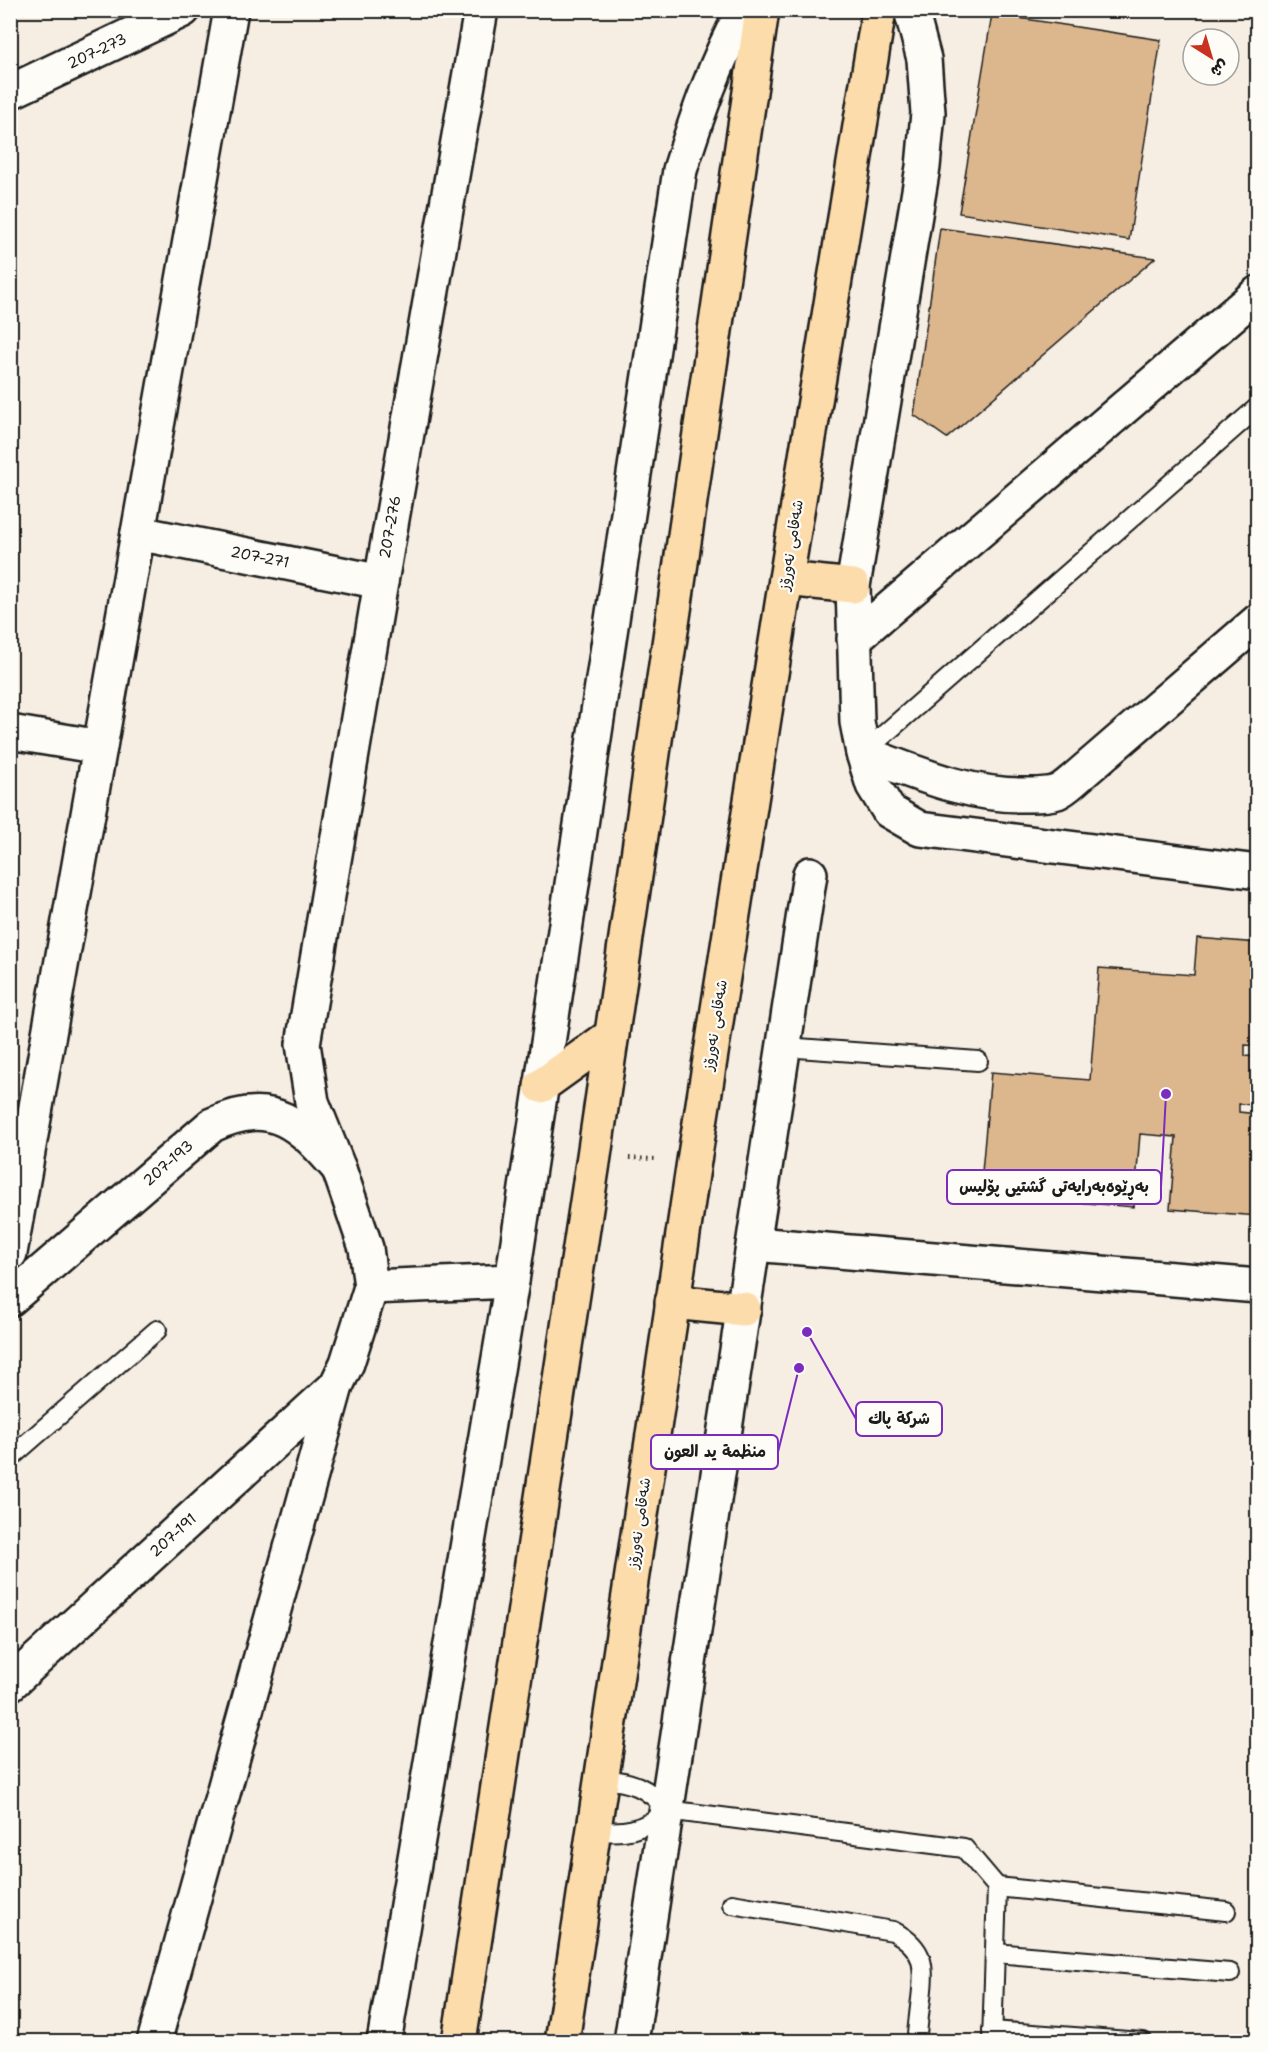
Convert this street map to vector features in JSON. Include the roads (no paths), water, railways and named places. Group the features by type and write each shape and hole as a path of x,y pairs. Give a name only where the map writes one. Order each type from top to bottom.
{"main road":[{"path":"459,2042 612,1035 762,10"},
{"name":"شەقامی نەورۆز","path":"562,2042 672,1302 786,579 879,10"},
{"path":"786,579 853,586"},
{"path":"542,1086 612,1035"},
{"path":"672,1302 744,1309"}],"street":[{"name":"207-273","path":"10,92 183,10"},
{"path":"10,1253 231,10"},
{"name":"207-276","path":"370,1287 366,1248 339,1169 312,1102 303,1044 481,10"},
{"path":"384,2042 512,1281 680,170 719,62 744,10"},
{"path":"912,10 924,59 927,102 923,167 853,586 856,722 873,785 889,810 920,829 1257,872"},
{"path":"854,639 1257,293"},
{"name":"207-271","path":"138,533 381,582"},
{"path":"863,753 946,783 981,792 1012,796 1057,792 1257,621"},
{"path":"10,732 100,747"},
{"path":"631,2042 810,874"},
{"name":"207-193","path":"10,1299 212,1125 230,1117 268,1113 284,1119 315,1141 339,1169"},
{"path":"754,1244 1257,1286"},
{"path":"154,2042 336,1386 346,1363 370,1287 512,1281"},
{"name":"207-191","path":"10,1684 336,1386"}],"lane":[{"path":"863,753 1257,407"},
{"path":"784,1047 978,1061"},
{"path":"10,1458 157,1330"},
{"path":"602,1779 620,1780 638,1785 655,1796 667,1810 964,1848 996,1887 992,2036 1143,2042"},
{"path":"594,1830 614,1833 634,1829 653,1822 667,1810"},
{"path":"996,1887 1226,1911"},
{"path":"732,1904 893,1931 904,1937 914,1946 924,1966 916,2042"},
{"path":"995,1953 1230,1973"}],"place":[{"name":"بەڕێوەبەرایەتی گشتیی پۆلیس","path":"1166,1094"},
{"name":"شركة پاك","path":"807,1332"},
{"name":"منظمة يد العون","path":"799,1368"}]}
